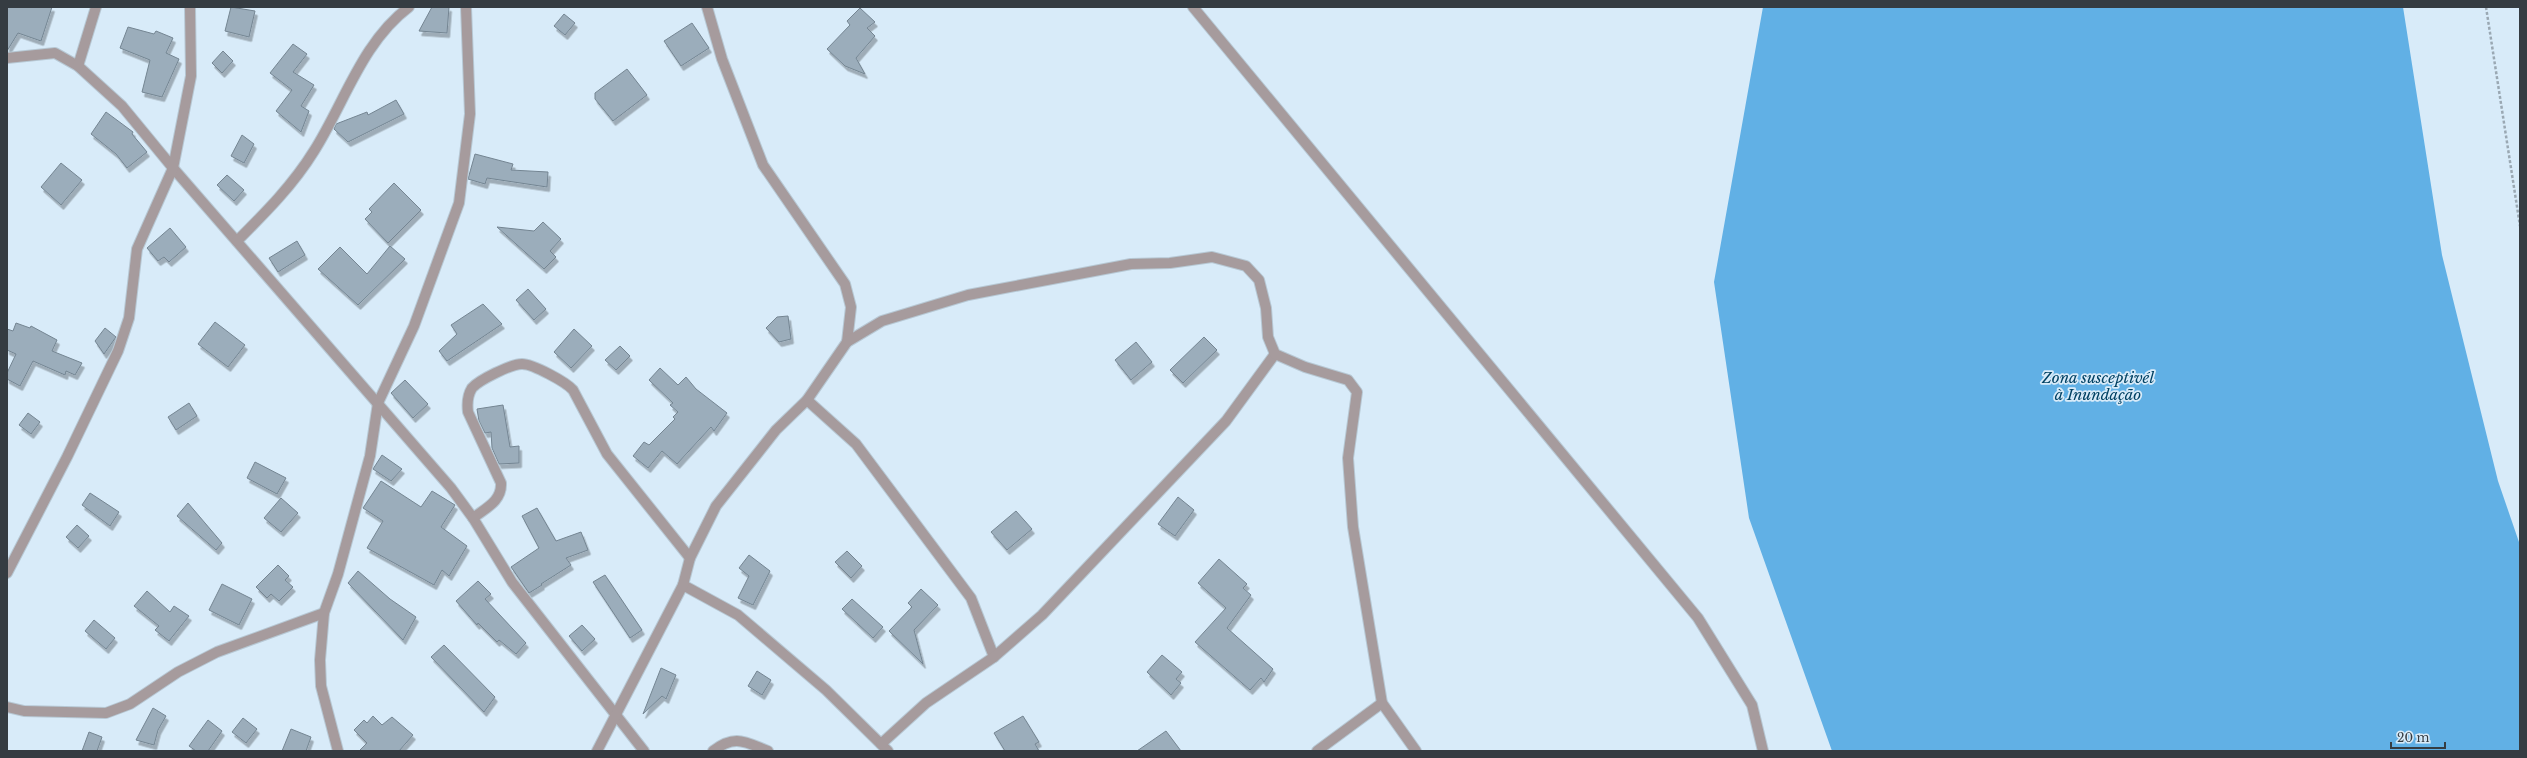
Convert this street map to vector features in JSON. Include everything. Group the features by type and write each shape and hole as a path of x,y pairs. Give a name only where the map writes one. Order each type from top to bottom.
{"street":[{"path":"78,66 96,7"},
{"path":"7,573 67,457 118,351 129,318 137,249 173,168 190,76 190,7"},
{"path":"237,241 282,196 315,151 344,94 374,46 399,14 409,7"},
{"path":"338,751 321,686 320,660 324,613 338,574 368,463 378,403 414,326 459,203 470,114 466,7"},
{"path":"707,7 722,59 763,165 844,284 850,307 847,342"},
{"path":"1193,7 1698,618 1752,706 1763,751"},
{"path":"7,58 55,53 78,66 122,106 173,168 451,488 473,518 512,582 644,751"},
{"path":"597,751 683,585 690,558 716,506 776,430 807,400 847,342 882,321 968,295 1131,264 1170,263 1212,257 1246,266 1259,280 1266,308 1268,338 1276,354 1305,367 1348,380 1357,392 1348,458 1353,527 1382,703 1416,751"},
{"path":"683,585 738,615 826,690 884,748 926,703 994,657 1042,615 1226,421 1276,354"},
{"path":"473,518 498,498 501,488 468,412 467,401 472,388 480,381 520,364 528,365 566,382 573,390 607,454 690,558"},
{"path":"807,400 856,444 971,598 994,657"},
{"path":"7,707 24,711 106,713 130,704 178,672 217,652 324,613"},
{"path":"1317,751 1382,703"},
{"path":"713,751 731,740 744,742 768,751"}],"path":[{"path":"2486,7 2520,226"}],"water":[{"name":"Zona susceptivél à Inundação","path":"1763,7 2403,7 2442,255 2498,481 2520,545 2520,751 1832,751 1749,518 1714,282"}],"building":[{"path":"7,7 52,7 41,41 18,33 7,51"},
{"path":"231,7 255,11 249,37 225,31"},
{"path":"432,7 449,7 447,33 419,31"},
{"path":"860,8 875,22 867,28 875,36 856,58 865,74 845,66 827,49 850,25 847,21"},
{"path":"564,14 575,23 565,35 554,26"},
{"path":"692,23 709,48 681,66 664,41"},
{"path":"128,27 154,34 156,31 173,38 166,53 179,59 162,97 142,92 150,60 120,48"},
{"path":"293,44 307,54 293,72 314,85 301,106 309,111 301,132 276,111 292,90 270,73"},
{"path":"223,51 233,61 222,73 212,63"},
{"path":"627,69 647,95 613,121 595,99 595,93"},
{"path":"396,100 404,114 348,142 334,129 336,124 367,112 368,115"},
{"path":"106,112 133,132 132,134 147,152 127,168 116,154 91,134"},
{"path":"242,135 254,144 244,163 231,156"},
{"path":"475,154 513,164 511,170 548,172 547,187 487,178 485,184 468,179"},
{"path":"61,163 82,180 61,205 41,187"},
{"path":"227,175 244,190 234,201 217,185"},
{"path":"394,183 421,210 388,243 365,219 372,212 369,209"},
{"path":"543,222 561,239 550,251 556,257 544,269 497,227 534,231"},
{"path":"170,228 186,247 169,262 164,257 158,261 147,248"},
{"path":"297,241 305,255 278,272 269,258"},
{"path":"390,246 405,259 358,305 318,269 340,247 367,274"},
{"path":"528,289 546,309 534,320 516,300"},
{"path":"483,304 502,324 447,361 439,351 457,334 451,325"},
{"path":"788,316 791,339 779,342 766,328 777,317"},
{"path":"215,322 245,345 228,367 198,344"},
{"path":"16,323 30,328 31,326 57,340 52,351 82,363 75,375 66,371 65,375 33,361 20,386 7,379 7,373 16,354 7,350 7,329 13,331"},
{"path":"105,328 116,337 104,354 95,341"},
{"path":"574,329 592,346 571,368 554,352"},
{"path":"1204,337 1217,350 1183,383 1170,370"},
{"path":"1136,342 1152,362 1131,380 1115,360"},
{"path":"620,346 630,356 616,370 605,360"},
{"path":"660,368 678,385 686,377 696,389 727,413 714,431 711,427 677,464 662,451 648,468 633,456 644,442 649,445 675,419 673,417 678,412 670,405 673,403 649,380"},
{"path":"405,380 428,404 413,418 391,393"},
{"path":"189,403 197,416 176,430 168,417"},
{"path":"503,405 510,447 519,446 519,463 499,464 492,448 491,432 485,433 479,421 477,409"},
{"path":"28,413 40,422 31,434 19,425"},
{"path":"382,455 402,469 391,481 373,469"},
{"path":"255,462 286,478 277,494 247,478"},
{"path":"381,481 421,507 432,491 455,505 441,527 467,546 449,576 442,570 434,585 367,548 383,521 363,508"},
{"path":"90,493 119,512 110,526 82,505"},
{"path":"1178,497 1194,510 1175,536 1158,524"},
{"path":"281,498 298,513 281,532 264,518"},
{"path":"188,503 222,543 216,550 177,516"},
{"path":"537,508 556,541 581,532 588,550 566,558 571,565 529,593 511,567 539,548 522,516"},
{"path":"1016,511 1032,529 1007,550 991,532"},
{"path":"77,525 89,536 78,548 66,537"},
{"path":"847,551 862,566 851,578 835,562"},
{"path":"749,555 770,571 753,605 738,598 749,576 739,568"},
{"path":"1219,559 1247,584 1243,588 1251,595 1227,628 1273,669 1264,682 1261,678 1250,690 1195,642 1226,608 1198,583"},
{"path":"278,565 289,576 285,580 293,587 279,601 271,594 267,598 256,587"},
{"path":"358,571 390,599 416,617 403,640 348,583"},
{"path":"605,575 642,630 630,638 593,582"},
{"path":"478,581 491,594 485,599 526,643 516,654 499,640 497,642 478,623 477,625 456,601"},
{"path":"222,584 252,599 239,625 209,610"},
{"path":"921,589 938,605 914,630 923,664 889,631 912,607 908,603"},
{"path":"147,591 170,612 174,606 189,616 169,641 155,630 159,626 134,606"},
{"path":"852,599 883,627 873,638 842,609"},
{"path":"94,620 115,638 106,649 85,631"},
{"path":"582,625 595,639 582,651 569,636"},
{"path":"444,645 495,697 484,712 431,657"},
{"path":"1162,655 1182,672 1176,679 1181,683 1171,695 1147,672"},
{"path":"661,668 676,675 666,699 662,696 643,714"},
{"path":"757,671 771,680 762,695 748,686"},
{"path":"153,708 166,716 158,730 154,745 136,740"},
{"path":"373,716 382,725 392,717 413,735 399,751 359,751 367,743 354,730 364,720 367,723"},
{"path":"1023,716 1039,742 1035,744 1039,751 1005,751 994,733"},
{"path":"243,718 257,729 246,743 232,732"},
{"path":"208,720 222,731 208,751 196,751 189,746"},
{"path":"291,729 311,737 306,751 282,751"},
{"path":"1166,731 1181,751 1137,751"},
{"path":"89,732 102,737 97,751 82,751"}]}
